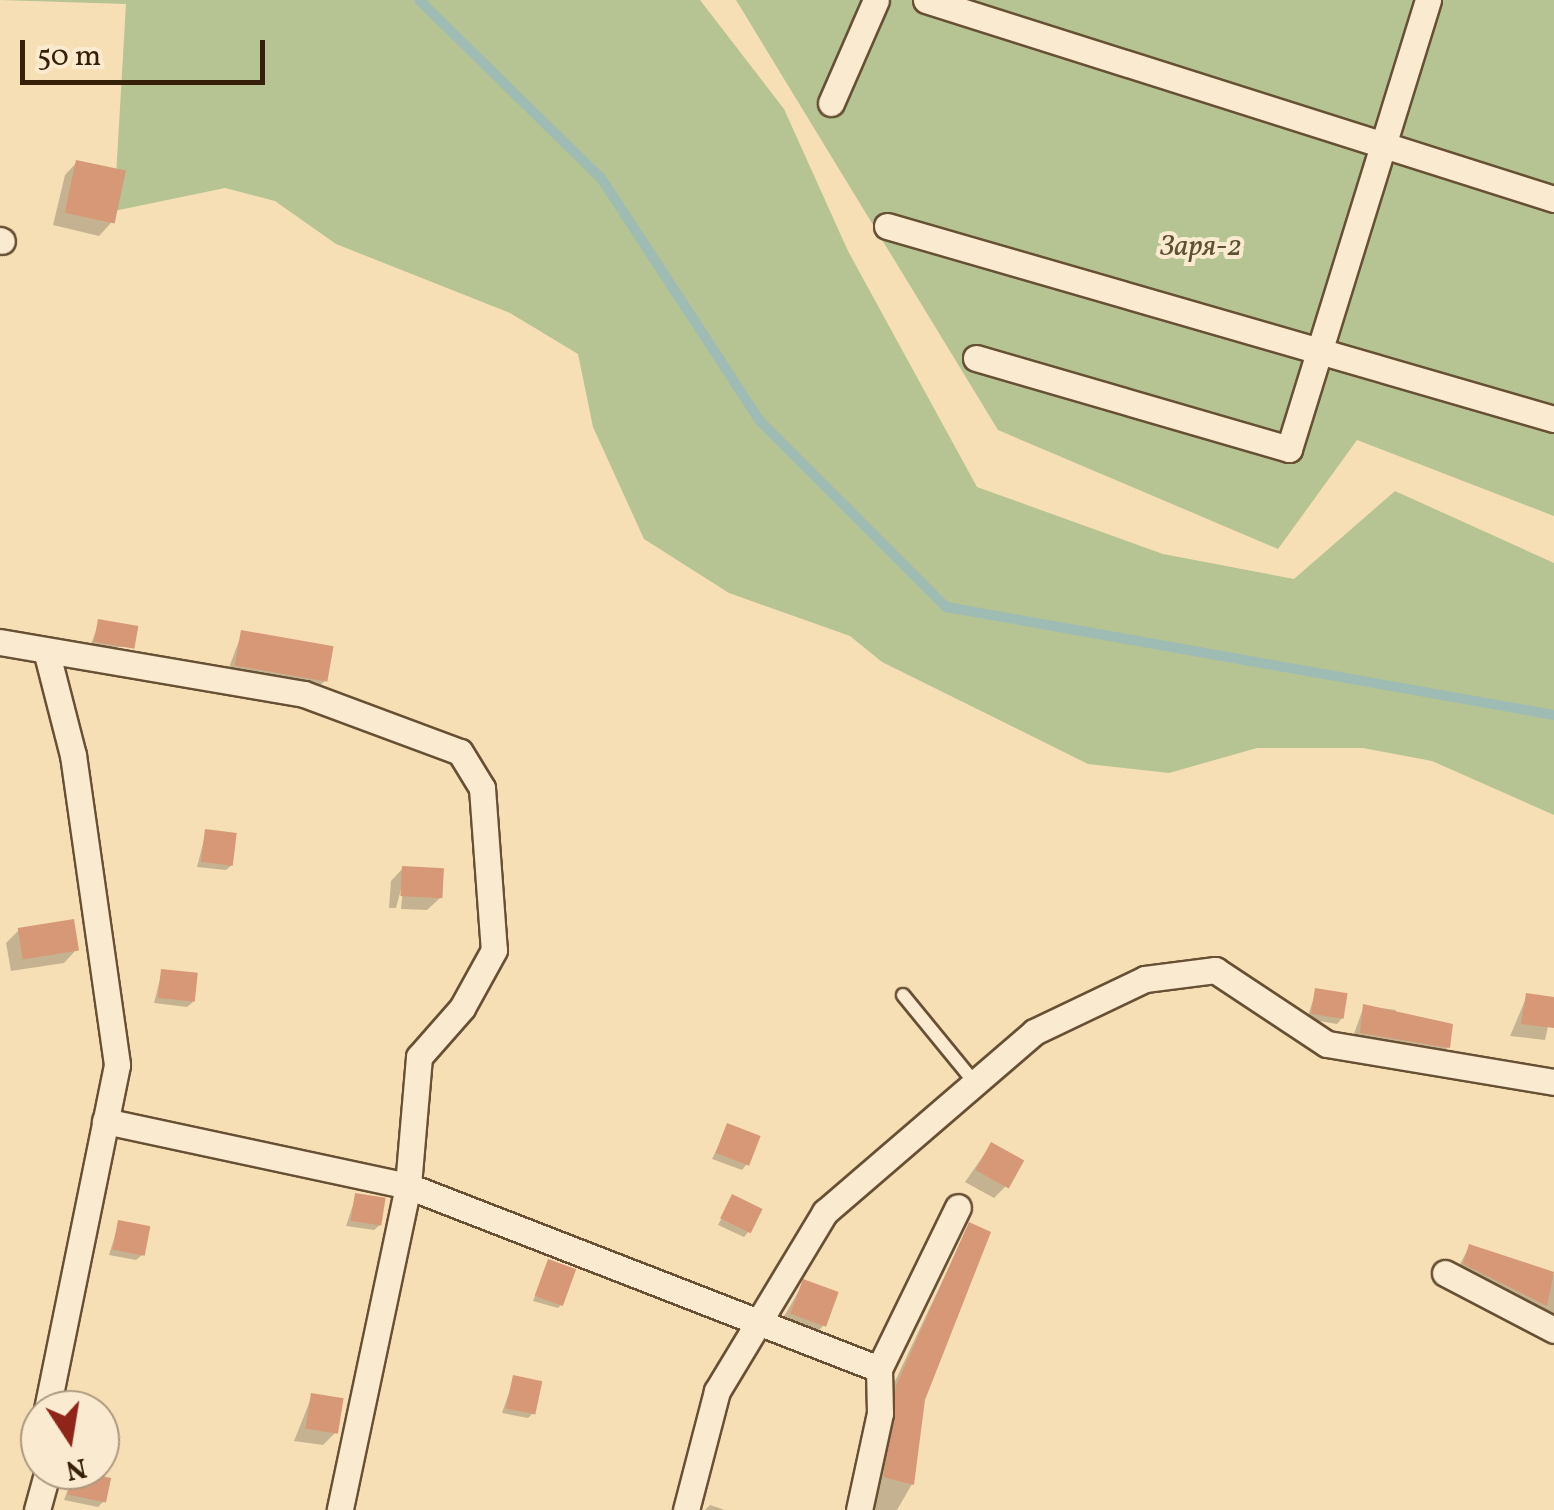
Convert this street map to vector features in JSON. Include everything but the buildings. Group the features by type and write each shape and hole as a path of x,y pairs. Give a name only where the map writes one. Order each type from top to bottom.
{"street":[{"path":"831,103 876,0"},
{"path":"926,0 1554,199"},
{"path":"976,358 1289,449 1428,0"},
{"path":"887,226 1319,348 1554,420"},
{"path":"0,642 47,654 304,694 460,752 482,788 494,950 462,1008 419,1057 408,1186 340,1510"},
{"path":"47,654 73,755 117,1065 51,1390"},
{"path":"686,1510 717,1391 824,1212 1034,1032 1145,979 1216,970 1327,1044 1554,1082"},
{"path":"105,1121 408,1186 722,1303 756,1325 879,1369"},
{"path":"859,1510 880,1413 879,1369 958,1206"},
{"path":"1445,1273 1554,1330"}],"lane":[{"path":"903,996 975,1083"}],"green space":[{"path":"0,0 700,0 784,109 848,251 977,487 1163,554 1294,579 1395,491 1554,563 1554,815 1432,761 1363,748 1257,748 1169,773 1088,764 882,662 850,636 729,593 644,539 593,427 578,354 510,313 336,244 275,201 225,188 114,211 126,4"},
{"name":"Заря-2","path":"736,0 1554,0 1554,516 1357,440 1278,549 998,430"}],"waterway":[{"path":"419,0 601,178 760,421 946,607 1554,715"}]}
